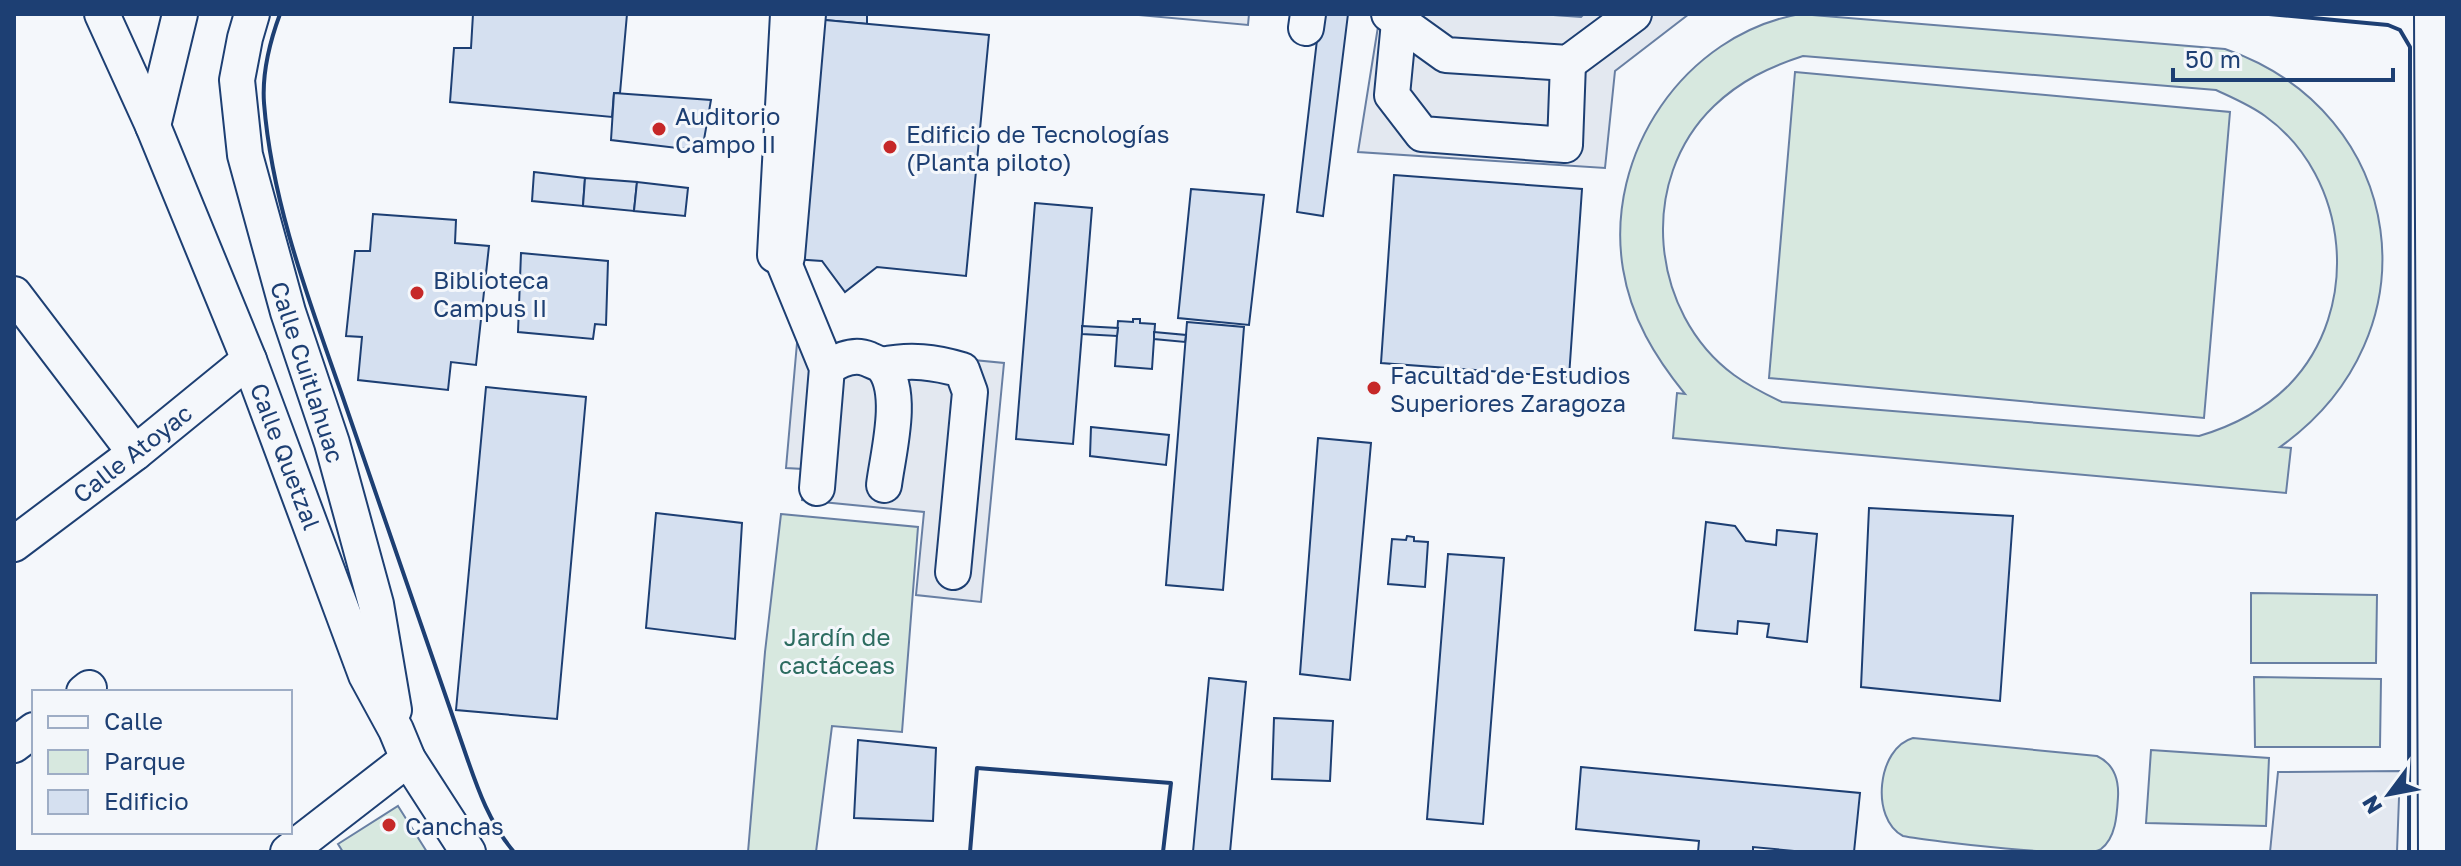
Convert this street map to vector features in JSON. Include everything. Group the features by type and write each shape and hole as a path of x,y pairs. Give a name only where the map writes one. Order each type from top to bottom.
{"street":[{"name":"Calle Quetzal","path":"102,14 153,126 249,360 366,675 402,744 468,852"},
{"path":"153,126 180,14"},
{"name":"Calle Cuitlahuac","path":"252,14 237,80 245,155 275,271 332,443 376,604 402,744"},
{"path":"788,14 775,255 787,257 808,14"},
{"path":"1394,18 1446,55 1568,63 1634,14"},
{"path":"2432,14 2439,81 2440,356 2432,493 2441,748 2436,852"},
{"path":"1394,18 1392,95 1422,134 1565,145 1568,63"},
{"path":"781,256 827,368 817,488"},
{"path":"14,294 135,453"},
{"path":"827,368 839,360 860,356 882,365 903,361 933,362 962,370 970,392 953,572"},
{"name":"Calle Atoyac","path":"16,539 135,453 249,360"},
{"path":"882,365 893,384 894,408 884,485"},
{"path":"14,745 32,732"},
{"path":"288,852 402,744"}],"green space":[{"path":"1800,14 2225,49 2286,80 2333,122 2364,173 2380,230 2380,288 2364,346 2331,400 2280,447 2291,448 2286,493 1673,438 1677,393 1685,394 1646,336 1627,287 1620,226 1626,184 1640,143 1661,106 1688,74 1721,47 1758,26","holes":["1803,56 2216,90 2265,116 2293,142 2315,173 2329,208 2336,245 2336,283 2328,320 2312,354 2289,385 2258,410 2212,432 2199,436 1782,402 1734,375 1706,349 1685,317 1670,282 1664,245 1664,207 1673,171 1689,136 1714,106 1734,89 1790,60"]},
{"path":"1795,72 2230,112 2204,418 1769,378"},
{"name":"Jardín de cactáceas","path":"781,514 918,527 902,732 832,726 816,852 748,852 765,652"},
{"path":"2251,593 2377,595 2376,663 2251,663"},
{"path":"2254,677 2381,679 2380,747 2255,747"},
{"path":"1913,738 2103,759 2118,784 2116,818 2110,839 2101,849 2067,852 1903,836 1892,827 1886,815 1882,784 1892,755 1901,744"},
{"path":"2151,750 2269,758 2266,826 2146,823"},
{"name":"Canchas","path":"398,806 427,852 343,852 338,844"}],"shaded area":[{"path":"1128,14 1249,14 1248,25"},
{"path":"1380,14 1581,17 1584,14 1689,14 1615,71 1605,168 1358,152"},
{"path":"797,343 1004,363 981,602 916,595 924,512 802,500 803,469 786,468"},
{"path":"2400,771 2397,852 2270,852 2278,772"}],"building":[{"path":"473,14 627,14 620,93 614,93 612,117 450,102 454,48 471,48"},
{"path":"814,14 867,14 867,24 814,19"},
{"path":"1320,14 1348,14 1323,216 1297,212"},
{"name":"Edificio de Tecnologías (Planta piloto)","path":"814,19 989,35 966,276 877,267 845,292 822,261 793,259"},
{"name":"Auditorio Campo II","path":"614,93 711,100 702,151 611,140"},
{"path":"534,172 585,178 583,206 532,201"},
{"path":"1394,175 1582,189 1569,377 1381,363"},
{"path":"585,178 637,182 634,211 583,206"},
{"path":"637,182 688,188 685,216 634,211"},
{"path":"1191,189 1264,195 1249,325 1178,318"},
{"path":"1035,203 1092,208 1073,444 1016,439"},
{"name":"Biblioteca Campus II","path":"373,214 456,220 455,243 489,246 476,365 451,362 448,390 358,380 362,337 346,336 355,251 370,251"},
{"path":"521,253 608,261 606,325 595,324 593,339 518,332"},
{"path":"1133,319 1155,324 1152,369 1115,366 1118,321 1133,322"},
{"path":"1187,322 1244,327 1223,590 1166,585"},
{"path":"1082,326 1118,328 1117,336 1082,334"},
{"path":"1154,332 1186,335 1185,342 1154,339"},
{"path":"486,387 586,397 557,719 456,710"},
{"path":"1091,427 1169,435 1166,465 1090,456"},
{"path":"1318,438 1371,443 1350,680 1300,674"},
{"path":"1869,508 2013,516 2000,701 1861,687"},
{"path":"656,513 742,523 735,639 646,628"},
{"path":"1706,522 1735,526 1746,541 1776,545 1777,530 1817,534 1807,642 1767,637 1769,624 1738,621 1737,634 1695,630"},
{"path":"1407,536 1414,537 1414,541 1428,542 1425,587 1388,584 1392,539 1406,540"},
{"path":"1448,554 1504,558 1483,824 1427,819"},
{"path":"1209,678 1246,682 1230,852 1193,852"},
{"path":"1274,718 1333,721 1330,781 1272,779"},
{"path":"858,740 936,748 933,821 854,818"},
{"path":"1581,767 1860,793 1854,852 1805,852 1753,847 1753,852 1698,852 1699,841 1576,829"}],"wall":[{"path":"280,14 268,58 264,103 268,141 283,215 317,324 475,781 491,818 514,852"},
{"path":"2269,14 2388,25 2400,30 2410,47 2409,852"},
{"path":"970,852 977,768 1171,783 1163,852"}],"place":[{"name":"Auditorio Campo II","path":"659,129"},
{"name":"Edificio de Tecnologías (Planta piloto)","path":"890,147"},
{"name":"Biblioteca Campus II","path":"417,293"},
{"name":"Facultad de Estudios Superiores Zaragoza","path":"1374,388"},
{"name":"Canchas","path":"389,825"}]}
